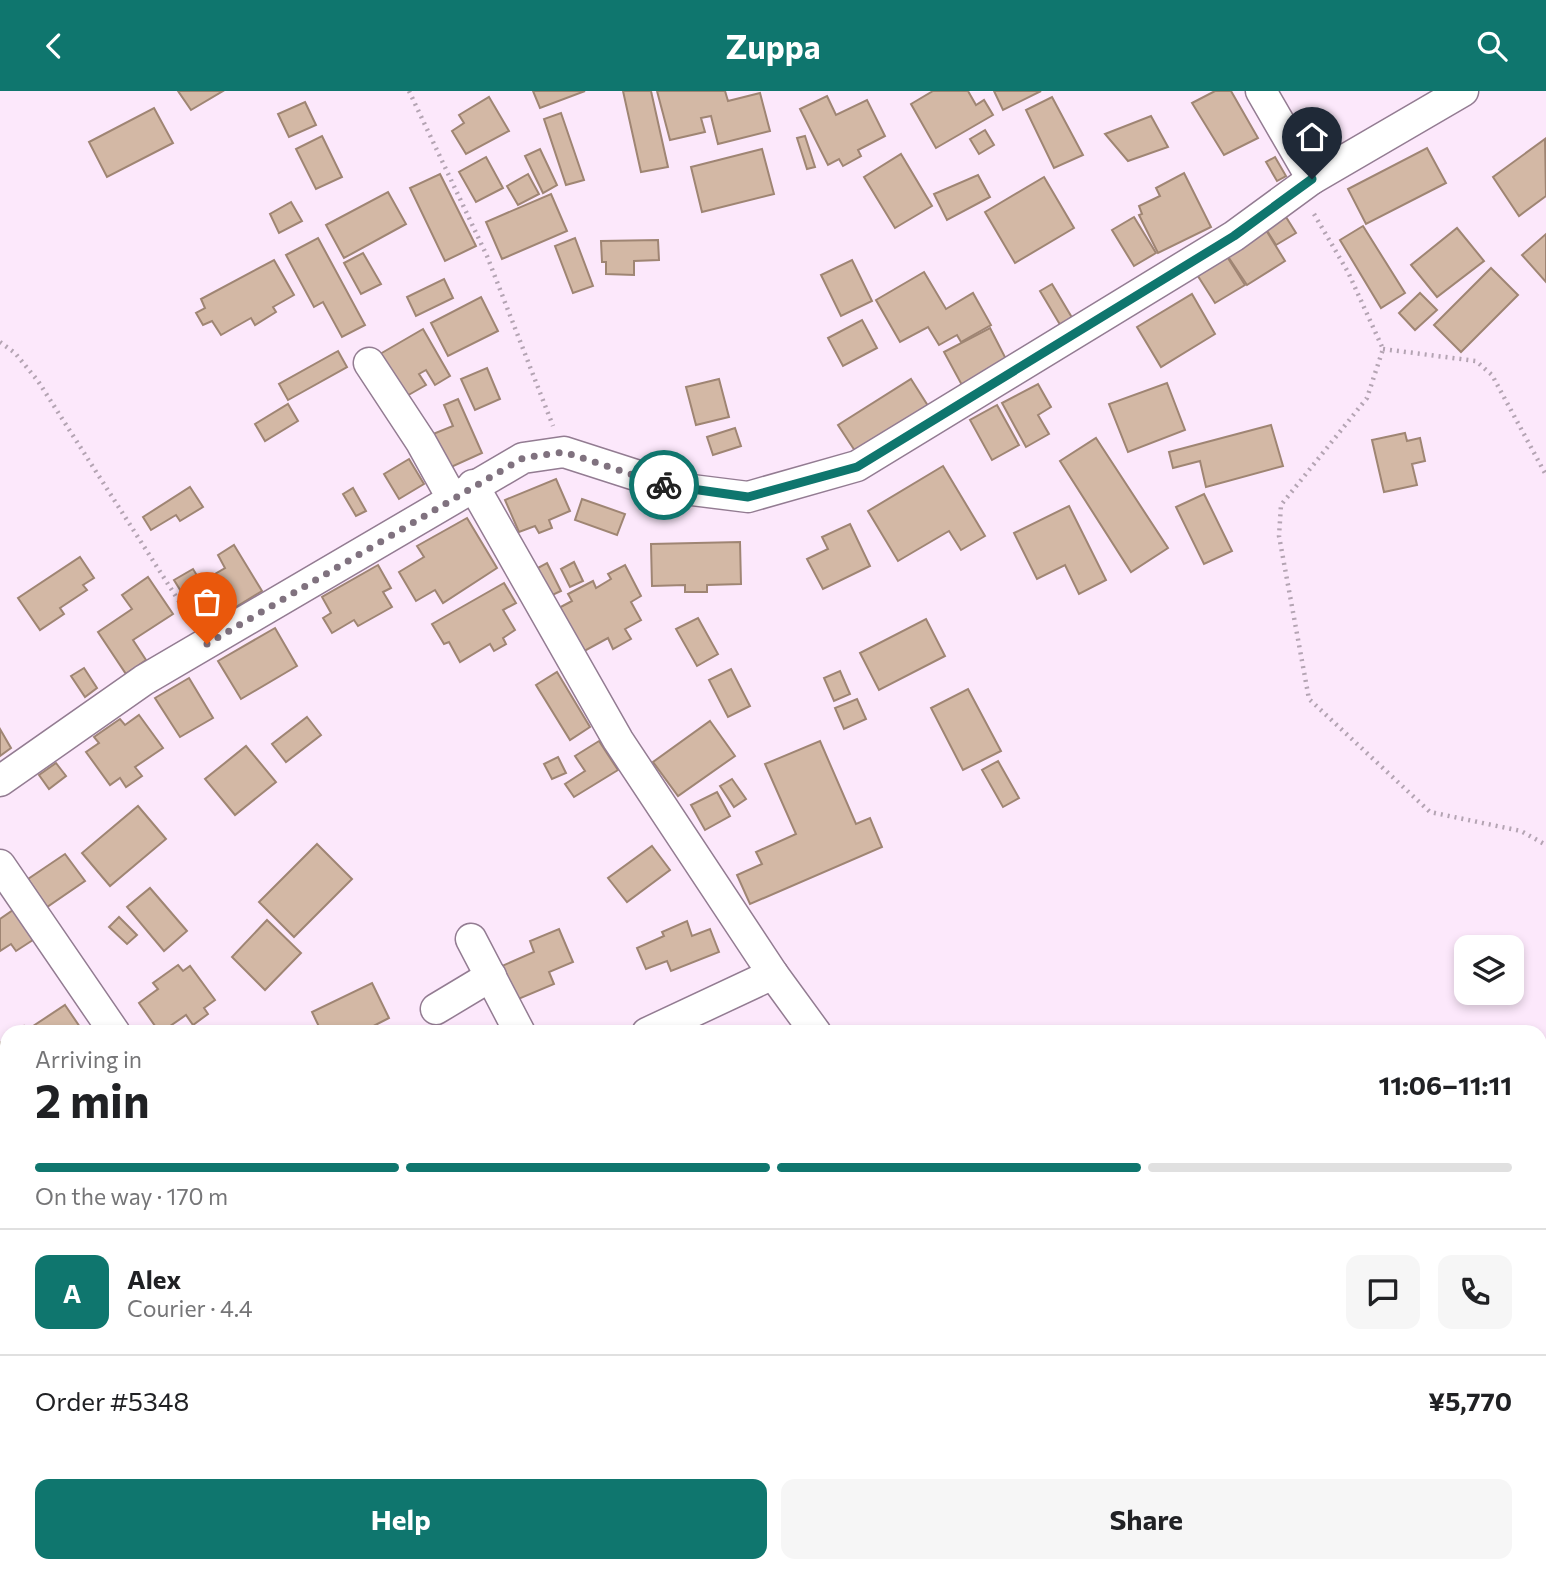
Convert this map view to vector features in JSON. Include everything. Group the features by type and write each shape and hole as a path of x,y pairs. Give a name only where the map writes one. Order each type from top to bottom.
{"street":[{"path":"1261,91 1306,184"},
{"path":"0,781 144,680 523,458 564,452 676,488 748,497 857,467 1234,236 1306,184 1463,91"},
{"path":"369,363 422,442 462,492 618,740 773,974 810,1025"},
{"path":"0,865 110,1025"},
{"path":"471,939 516,1025"},
{"path":"663,1025 773,974"},
{"path":"436,1009 491,976"}],"path":[{"path":"409,91 487,256 564,452"},
{"path":"1306,184 1383,349 1367,398 1281,505 1279,536 1309,699 1430,813 1521,831 1546,845"},
{"path":"0,342 16,353 38,381 207,644"},
{"path":"1383,349 1476,361 1492,375 1546,475"}],"building":[{"path":"178,91 223,91 191,110"},
{"path":"533,91 585,91 540,108"},
{"path":"623,91 651,91 668,167 641,172"},
{"path":"657,91 725,91 728,101 760,93 770,131 718,144 711,116 701,118 705,132 670,140"},
{"path":"933,91 968,91 976,105 984,100 993,115 936,148 911,104"},
{"path":"994,91 1041,91 1003,110"},
{"path":"1215,91 1231,91 1258,138 1224,155 1192,103"},
{"path":"827,96 836,115 867,100 885,136 858,150 861,156 843,166 839,159 828,165 800,109"},
{"path":"489,97 509,131 466,154 452,131 464,123 459,115"},
{"path":"1052,97 1083,155 1054,168 1026,110"},
{"path":"305,102 316,125 289,137 278,114"},
{"path":"154,108 173,143 107,177 89,142"},
{"path":"561,113 584,180 566,185 544,119"},
{"path":"1151,116 1168,147 1128,161 1105,134"},
{"path":"985,130 994,145 979,154 970,139"},
{"path":"322,136 342,177 316,189 296,149"},
{"path":"805,136 815,167 807,169 797,138"},
{"path":"1545,139 1546,196 1519,216 1493,177"},
{"path":"1427,148 1446,183 1366,224 1348,189"},
{"path":"540,149 557,185 543,193 525,156"},
{"path":"762,149 774,194 702,212 691,167"},
{"path":"901,154 932,206 895,228 864,177"},
{"path":"486,157 503,188 476,202 459,172"},
{"path":"1275,157 1286,176 1277,181 1266,162"},
{"path":"1184,173 1211,227 1158,253 1139,215 1142,214 1139,206 1160,196 1156,188"},
{"path":"440,174 476,246 445,261 410,188"},
{"path":"528,174 539,194 518,205 507,186"},
{"path":"978,175 990,197 947,220 934,194"},
{"path":"1044,177 1074,228 1015,263 985,212"},
{"path":"388,192 406,224 344,258 326,225"},
{"path":"551,194 567,231 502,259 486,222"},
{"path":"291,202 302,221 279,233 270,214"},
{"path":"1134,217 1156,253 1134,266 1112,230"},
{"path":"1286,217 1296,233 1276,245 1266,229"},
{"path":"1363,226 1405,293 1381,308 1340,240"},
{"path":"1457,228 1484,261 1437,297 1411,265"},
{"path":"1266,230 1285,261 1247,285 1227,255"},
{"path":"1546,234 1546,282 1522,255"},
{"path":"318,238 365,325 342,337 323,302 314,307 286,255"},
{"path":"575,238 593,286 573,293 555,246"},
{"path":"658,240 659,260 634,261 634,275 606,274 606,262 602,262 601,241"},
{"path":"363,253 381,284 361,294 344,263"},
{"path":"1226,255 1245,285 1215,303 1196,273"},
{"path":"274,260 294,295 273,307 276,312 255,325 251,318 221,335 212,321 203,325 196,313 205,308 201,299"},
{"path":"852,260 872,301 841,316 821,275"},
{"path":"1491,268 1518,295 1461,352 1434,325"},
{"path":"924,272 946,309 973,293 991,325 961,342 957,335 939,345 928,327 900,342 876,300"},
{"path":"444,279 453,298 416,316 407,297"},
{"path":"1052,284 1074,321 1062,328 1040,291"},
{"path":"1420,293 1437,310 1415,330 1399,313"},
{"path":"1192,294 1215,334 1161,367 1137,327"},
{"path":"481,297 498,331 448,356 431,323"},
{"path":"862,320 877,348 843,366 828,338"},
{"path":"990,328 1008,363 963,387 944,352"},
{"path":"423,329 450,376 435,385 426,370 419,374 426,385 405,397 380,354"},
{"path":"338,351 347,367 288,400 279,384"},
{"path":"487,368 500,399 475,410 461,379"},
{"path":"719,379 729,417 696,425 686,387"},
{"path":"911,379 930,409 857,454 838,425"},
{"path":"1167,383 1185,430 1128,452 1109,404"},
{"path":"1038,384 1051,407 1038,415 1049,434 1026,447 1002,403"},
{"path":"458,399 482,453 449,468 433,434 453,426 444,405"},
{"path":"288,404 298,421 265,441 255,424"},
{"path":"997,405 1019,445 992,460 970,420"},
{"path":"1271,425 1283,466 1206,487 1200,461 1173,468 1169,452"},
{"path":"735,428 741,446 713,455 707,437"},
{"path":"1405,433 1407,441 1420,438 1425,461 1412,464 1417,485 1384,492 1372,440"},
{"path":"1096,438 1168,548 1131,572 1060,461"},
{"path":"409,459 424,484 399,499 384,474"},
{"path":"943,466 985,536 961,550 949,531 898,561 868,511"},
{"path":"556,479 570,511 549,520 552,528 539,533 535,526 519,532 505,500"},
{"path":"190,487 203,507 180,521 176,515 151,530 143,517"},
{"path":"353,488 366,511 356,516 343,494"},
{"path":"1204,494 1232,551 1204,564 1176,507"},
{"path":"582,499 625,514 617,535 575,520"},
{"path":"1069,506 1106,580 1079,594 1065,565 1037,579 1014,533"},
{"path":"467,518 497,568 443,603 435,590 416,601 399,572 424,557 417,546"},
{"path":"850,524 870,566 823,589 807,559 828,549 822,537"},
{"path":"740,542 741,584 707,585 707,592 685,592 685,585 652,586 651,544"},
{"path":"234,545 262,591 203,627 174,580 193,569 201,582 225,568 218,555"},
{"path":"80,557 94,578 83,585 87,590 60,608 64,614 40,630 18,598"},
{"path":"574,562 583,581 570,587 561,569"},
{"path":"547,563 561,591 548,597 534,570"},
{"path":"378,565 391,588 383,592 392,607 358,626 354,620 332,633 323,618 331,613 322,597"},
{"path":"625,565 641,596 631,602 641,620 625,629 631,639 613,649 608,638 579,654 555,610 572,601 568,594 593,581 596,588 611,579 608,574"},
{"path":"148,577 173,614 133,640 146,660 126,674 98,632 132,609 122,595"},
{"path":"504,583 516,603 503,610 515,630 503,638 506,644 494,651 490,644 460,662 449,642 444,644 432,624"},
{"path":"698,618 718,654 697,666 676,629"},
{"path":"926,619 945,656 879,690 860,653"},
{"path":"275,628 297,666 241,699 218,661"},
{"path":"84,668 97,688 85,697 71,676"},
{"path":"731,669 750,706 728,717 709,680"},
{"path":"840,671 850,694 834,701 824,678"},
{"path":"557,672 590,727 570,740 536,685"},
{"path":"189,678 213,718 180,737 155,698"},
{"path":"968,689 1001,751 963,770 931,708"},
{"path":"857,699 866,719 844,729 835,708"},
{"path":"139,715 163,748 135,767 142,776 126,787 120,778 110,785 86,752 99,743 94,737 120,719 125,725"},
{"path":"307,717 321,735 286,762 272,744"},
{"path":"710,721 735,756 678,796 653,762"},
{"path":"0,729 11,748 0,756"},
{"path":"599,741 618,770 574,797 565,784 585,771 575,756"},
{"path":"820,741 856,824 870,818 882,847 750,904 737,875 762,864 756,852 796,834 765,764"},
{"path":"246,746 276,782 235,815 205,779"},
{"path":"558,757 566,773 552,779 544,764"},
{"path":"998,761 1019,798 1003,807 982,770"},
{"path":"56,763 66,776 49,789 39,775"},
{"path":"732,779 746,799 734,807 720,786"},
{"path":"717,792 730,816 705,830 691,805"},
{"path":"138,806 166,839 110,886 82,853"},
{"path":"317,844 352,879 294,937 259,902"},
{"path":"652,846 670,870 627,902 608,878"},
{"path":"65,854 85,881 47,907 28,879"},
{"path":"150,888 187,931 164,951 127,907"},
{"path":"16,908 36,938 16,951 11,944 0,951 0,919"},
{"path":"119,917 137,935 127,944 109,927"},
{"path":"267,920 301,953 265,990 232,957"},
{"path":"687,921 692,936 710,929 719,952 671,971 667,961 646,969 637,948 664,936 662,932"},
{"path":"559,929 573,962 549,972 554,984 516,1000 502,966 534,952 530,941"},
{"path":"178,965 183,971 190,966 215,1000 204,1008 208,1014 193,1025 186,1015 172,1025 154,1025 139,1003 158,989 153,983"},
{"path":"372,983 389,1018 375,1025 318,1025 312,1012"},
{"path":"65,1005 79,1025 35,1025"}],"way so far":[{"path":"207,644 523,458 564,452 664,485"}],"route":[{"path":"664,485 748,497 857,467 1234,236 1312,179"}]}
